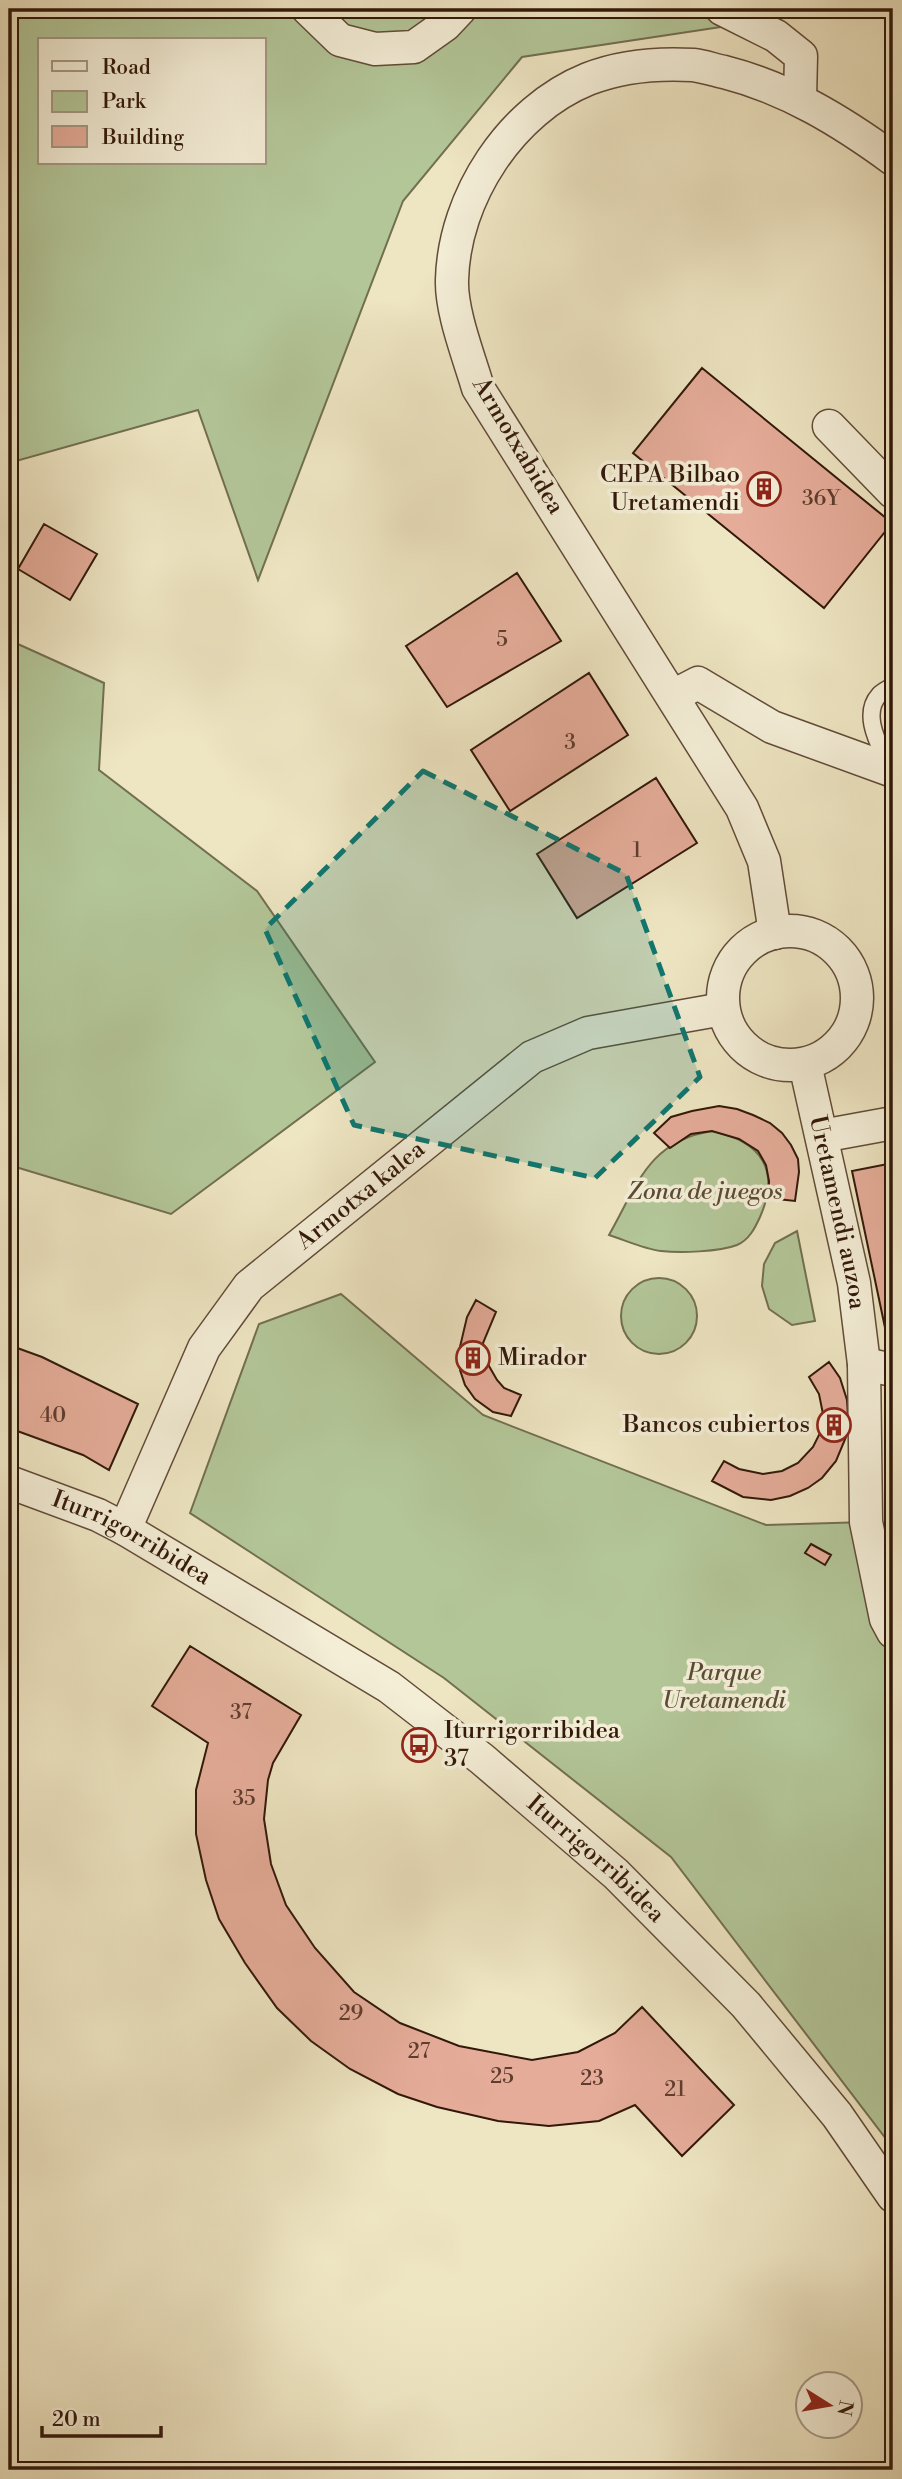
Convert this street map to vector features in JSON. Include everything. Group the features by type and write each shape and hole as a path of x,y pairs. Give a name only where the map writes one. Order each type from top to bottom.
{"street":[{"path":"309,9 340,40 375,50 414,47 445,25 460,9"},
{"path":"722,9 776,36 800,56 800,99"},
{"name":"Armotxabidea","path":"775,933 764,861 742,808 478,388 460,329 452,282 456,239 472,195 489,164 520,125 559,94 589,78 644,65 695,65 750,79 800,99 893,159"},
{"path":"829,426 893,492"},
{"path":"673,696 698,683 772,727 892,770"},
{"path":"788,930 811,934 831,945 846,961 855,982 856,1005 850,1027 836,1045 818,1059 805,1064 776,1064 757,1056 741,1045 730,1028 723,1009 723,986 732,964 746,946 775,933 788,930"},
{"name":"Armotxa kalea","path":"125,1529 204,1348 248,1286 532,1057 589,1033 723,1009"},
{"name":"Uretamendi auzoa","path":"805,1064 853,1283 879,1367 866,1522 882,1545 886,1619 893,1632"},
{"path":"822,1136 893,1123"},
{"name":"Iturrigorribidea","path":"9,1482 98,1514 125,1529 390,1687 482,1759 616,1874 746,2005 837,2115 893,2196"}],"lane":[{"path":"892,770 871,722 878,696 893,685"}],"highlighted area":[{"path":"423,771 626,874 700,1077 595,1178 354,1125 265,929"}],"green space":[{"path":"9,9 840,9 522,57 403,201 258,580 198,410 9,463"},
{"path":"9,640 104,683 99,770 257,891 375,1062 171,1214 9,1165"},
{"name":"Zona de juegos","path":"712,1131 743,1142 754,1150 767,1172 766,1200 748,1237 729,1247 710,1251 678,1252 648,1248 609,1235 637,1183 659,1155 690,1136"},
{"path":"797,1231 815,1321 792,1325 769,1309 762,1286 764,1264 775,1243"},
{"path":"659,1278 674,1281 686,1289 694,1301 697,1316 694,1331 686,1343 674,1351 659,1354 644,1351 632,1343 624,1331 621,1316 624,1301 632,1289 644,1281"},
{"name":"Parque Uretamendi","path":"341,1294 483,1415 766,1525 866,1522 893,1632 893,2148 671,1857 444,1678 190,1513 259,1324"}],"building":[{"name":"CEPA Bilbao Uretamendi","path":"702,368 892,523 824,608 633,453"},
{"path":"44,524 97,554 70,600 18,569"},
{"path":"517,573 561,641 447,707 406,646"},
{"path":"589,673 628,735 510,811 471,750"},
{"path":"656,778 697,843 577,918 537,854"},
{"path":"719,1106 753,1115 770,1123 782,1133 798,1159 795,1201 768,1198 766,1165 758,1151 739,1139 712,1131 691,1134 670,1148 654,1133 671,1117"},
{"path":"893,1163 893,1336 887,1337 852,1171"},
{"name":"Mirador","path":"476,1300 496,1312 483,1343 489,1366 497,1380 504,1388 521,1395 511,1416 493,1412 475,1399 465,1385 460,1370 459,1351 467,1317"},
{"path":"9,1345 42,1357 138,1404 109,1470 83,1455 9,1428"},
{"name":"Bancos cubiertos","path":"829,1362 840,1378 847,1400 848,1416 846,1437 836,1461 822,1478 790,1496 771,1500 743,1497 712,1481 724,1461 739,1469 763,1474 782,1471 798,1463 813,1447 820,1433 823,1414 819,1394 809,1377"},
{"path":"811,1544 831,1555 825,1565 805,1553"},
{"path":"190,1646 301,1715 273,1763 268,1780 264,1819 271,1864 286,1905 315,1948 354,1992 400,2023 459,2046 532,2060 578,2052 615,2033 642,2007 734,2105 682,2156 635,2105 599,2121 549,2126 498,2121 437,2107 398,2094 350,2069 311,2041 277,2008 245,1963 219,1919 206,1880 196,1834 196,1790 208,1743 152,1706"}],"place":[{"name":"CEPA Bilbao Uretamendi","path":"764,489"},
{"name":"Mirador","path":"473,1358"},
{"name":"Bancos cubiertos","path":"834,1425"},
{"name":"Iturrigorribidea 37","path":"419,1745"}]}
